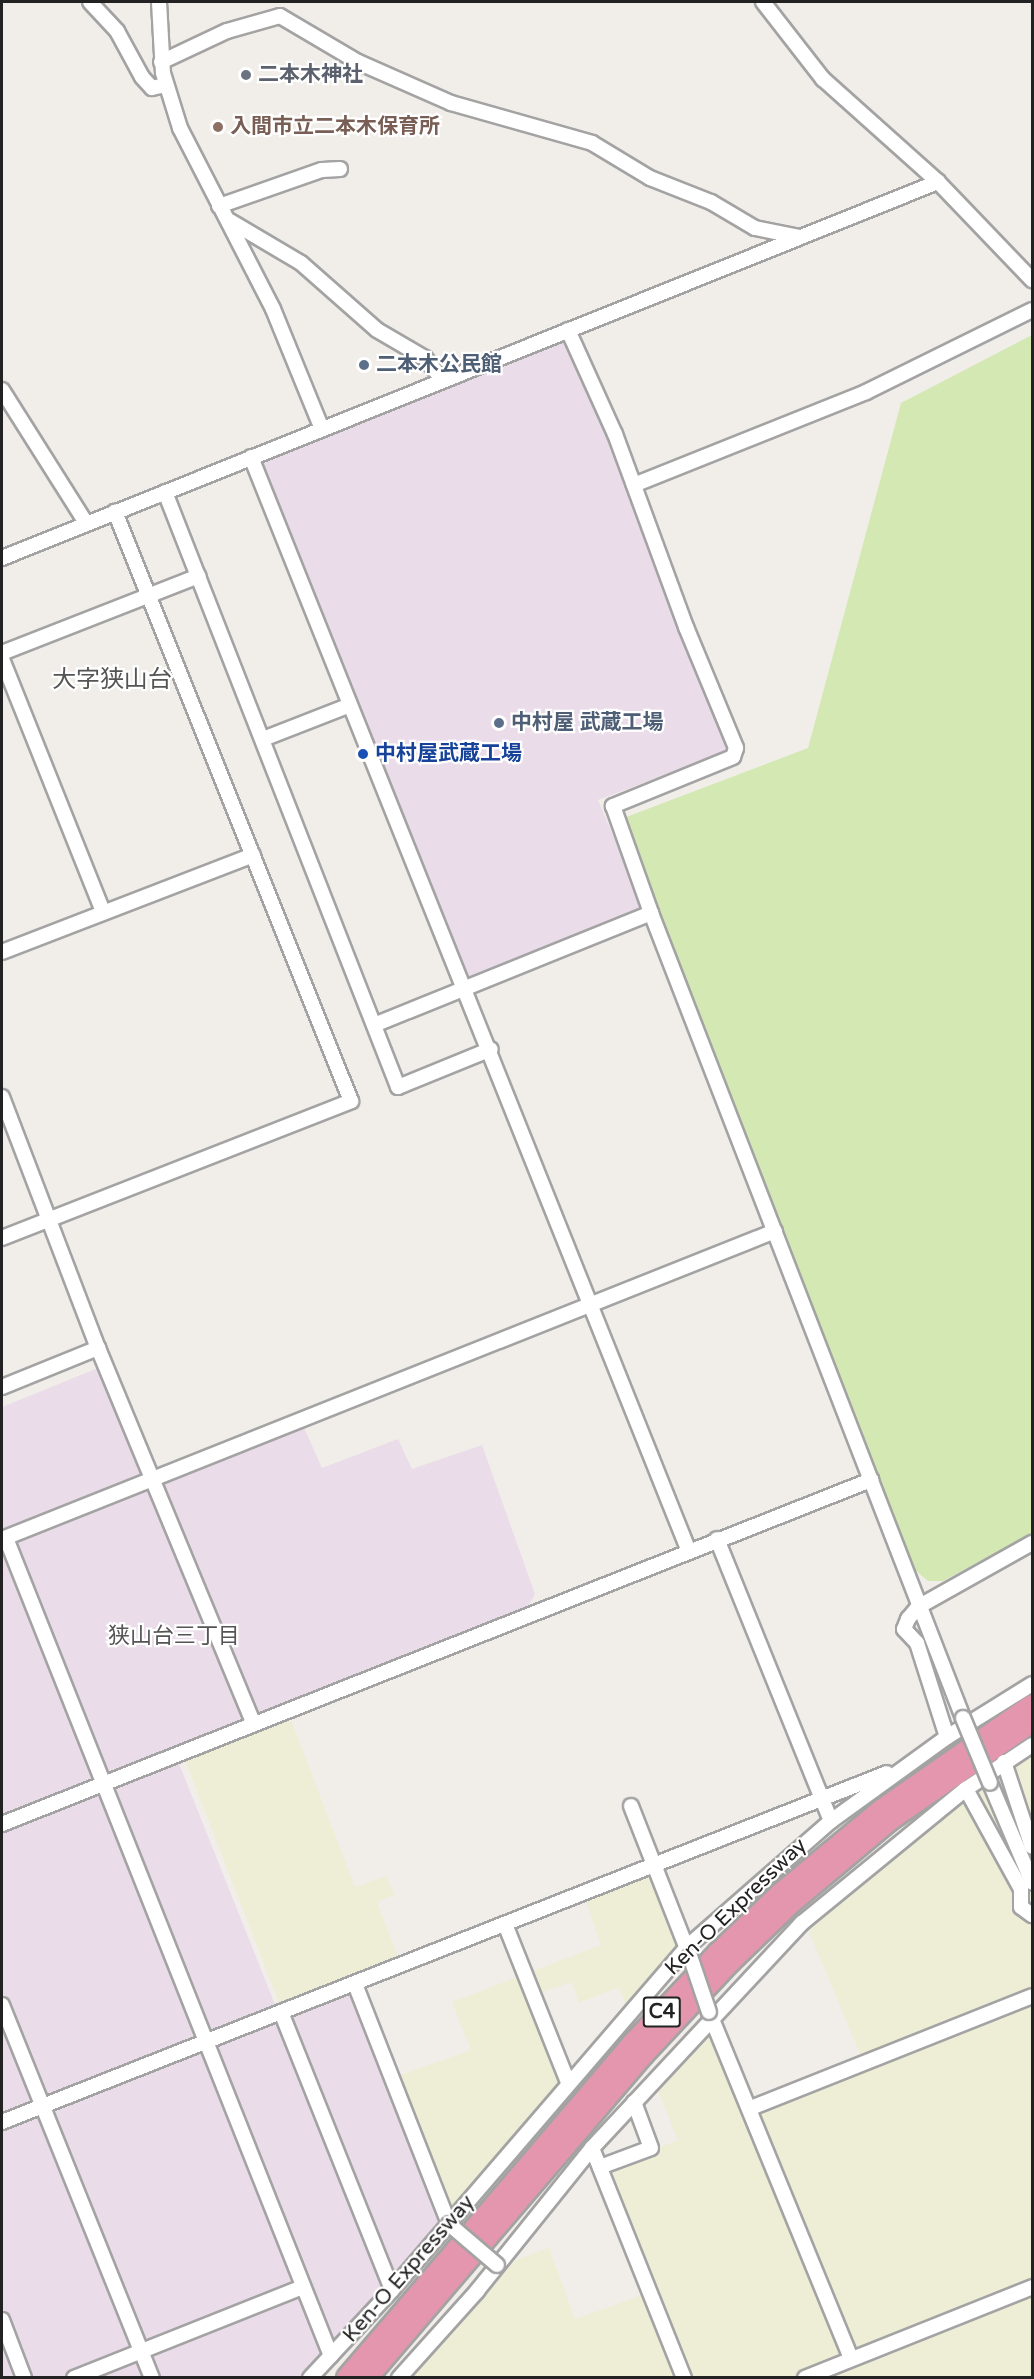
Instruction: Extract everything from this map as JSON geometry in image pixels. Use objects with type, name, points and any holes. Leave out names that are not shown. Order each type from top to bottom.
[{"type":"highway","name":"Ken-O Expressway","points":[[347,2378],[631,2045],[719,1952],[790,1886],[881,1810],[1032,1705]]},
{"type":"highway","name":"Ken-O Expressway","points":[[367,2378],[643,2055],[730,1962],[790,1904],[890,1820],[1032,1722]]},
{"type":"street","points":[[90,2],[117,31],[142,77],[152,88],[165,84]]},
{"type":"street","points":[[159,2],[161,62],[165,84],[180,128],[273,309],[322,429]]},
{"type":"street","points":[[763,2],[823,79],[938,182],[1032,280]]},
{"type":"street","points":[[161,62],[227,31],[280,16],[358,62],[451,103],[592,143],[650,178],[711,202],[756,228],[801,237]]},
{"type":"street","points":[[222,212],[322,170],[340,169]]},
{"type":"street","points":[[2,558],[938,182]]},
{"type":"street","points":[[222,212],[301,262],[377,330],[425,358],[443,380]]},
{"type":"street","points":[[634,485],[858,396],[1032,310]]},
{"type":"street","points":[[568,330],[634,485],[736,753],[613,806],[651,913],[918,1607],[1032,1882]]},
{"type":"street","points":[[2,390],[86,523]]},
{"type":"street","points":[[251,457],[491,1049],[688,1549]]},
{"type":"street","points":[[165,492],[398,1087],[491,1049]]},
{"type":"street","points":[[2,1238],[351,1101],[115,512]]},
{"type":"street","points":[[2,653],[198,576]]},
{"type":"street","points":[[2,659],[103,912]]},
{"type":"street","points":[[263,739],[350,705]]},
{"type":"street","points":[[2,952],[253,855]]},
{"type":"street","points":[[374,1025],[651,913]]},
{"type":"street","points":[[2,1097],[98,1348],[253,1722]]},
{"type":"street","points":[[331,2356],[4,1538],[152,1476],[775,1231]]},
{"type":"street","points":[[2,1387],[98,1348]]},
{"type":"street","points":[[2,1824],[103,1781],[688,1549],[871,1480]]},
{"type":"street","points":[[717,1539],[831,1821]]},
{"type":"street","points":[[947,1737],[917,1643],[904,1629],[918,1607],[1032,1543]]},
{"type":"street","points":[[310,2378],[392,2290],[568,2082],[688,1952],[831,1821],[947,1737],[1032,1684]]},
{"type":"street","points":[[399,2378],[477,2291],[592,2148],[711,2013],[802,1923],[966,1788],[1032,1745]]},
{"type":"street","points":[[1004,1762],[1032,1847]]},
{"type":"street","points":[[2,2122],[906,1765]]},
{"type":"street","points":[[966,1788],[1021,1889],[1021,1907],[1032,1915]]},
{"type":"street","points":[[631,1806],[711,2013],[851,2358]]},
{"type":"street","points":[[505,1924],[568,2082]]},
{"type":"street","points":[[355,1984],[449,2224],[497,2265]]},
{"type":"street","points":[[751,2108],[1032,1996]]},
{"type":"street","points":[[2,2005],[152,2378]]},
{"type":"street","points":[[281,2012],[392,2290]]},
{"type":"street","points":[[600,2167],[651,2148],[634,2102]]},
{"type":"street","points":[[592,2148],[684,2378]]},
{"type":"street","points":[[74,2378],[303,2287]]},
{"type":"street","points":[[805,2378],[1032,2287]]},
{"type":"street","points":[[2,2320],[24,2378]]},
{"type":"shaded area","name":"中村屋 武蔵工場","points":[[567,335],[728,746],[725,752],[598,800],[645,911],[478,978],[466,975],[262,467],[265,457]]},
{"type":"shaded area","points":[[103,1366],[149,1481],[301,1421],[322,1468],[398,1439],[412,1469],[482,1445],[535,1594],[527,1608],[174,1751],[280,2017],[353,1991],[445,2221],[387,2291],[304,2377],[2,2378],[2,1407]]},
{"type":"green space","points":[[1032,335],[1032,1533],[943,1581],[928,1581],[915,1570],[621,819],[808,748],[901,403]]},
{"type":"green space","points":[[291,1720],[355,1887],[386,1876],[394,1895],[377,1902],[399,1959],[280,2005],[185,1760]]},
{"type":"green space","points":[[1032,1750],[1032,2377],[406,2378],[516,2260],[549,2248],[575,2319],[654,2291],[605,2169],[678,2140],[655,2084],[710,2024],[747,2108],[863,2061],[807,1927],[864,1875]]},
{"type":"green space","points":[[651,1868],[668,1912],[676,1949],[627,2008],[619,1987],[579,2003],[572,1982],[536,1994],[561,2079],[449,2216],[395,2077],[471,2050],[452,2002],[601,1945],[584,1895]]},
{"type":"place","name":"二本木神社","points":[[246,75]]},
{"type":"place","name":"入間市立二本木保育所","points":[[218,127]]},
{"type":"place","name":"二本木公民館","points":[[364,365]]},
{"type":"place","name":"中村屋 武蔵工場","points":[[499,723]]},
{"type":"place","name":"中村屋武蔵工場","points":[[363,754]]},
{"type":"district","name":"大字狭山台","points":[[112,680]]},
{"type":"district","name":"狭山台三丁目","points":[[174,1637]]}]
